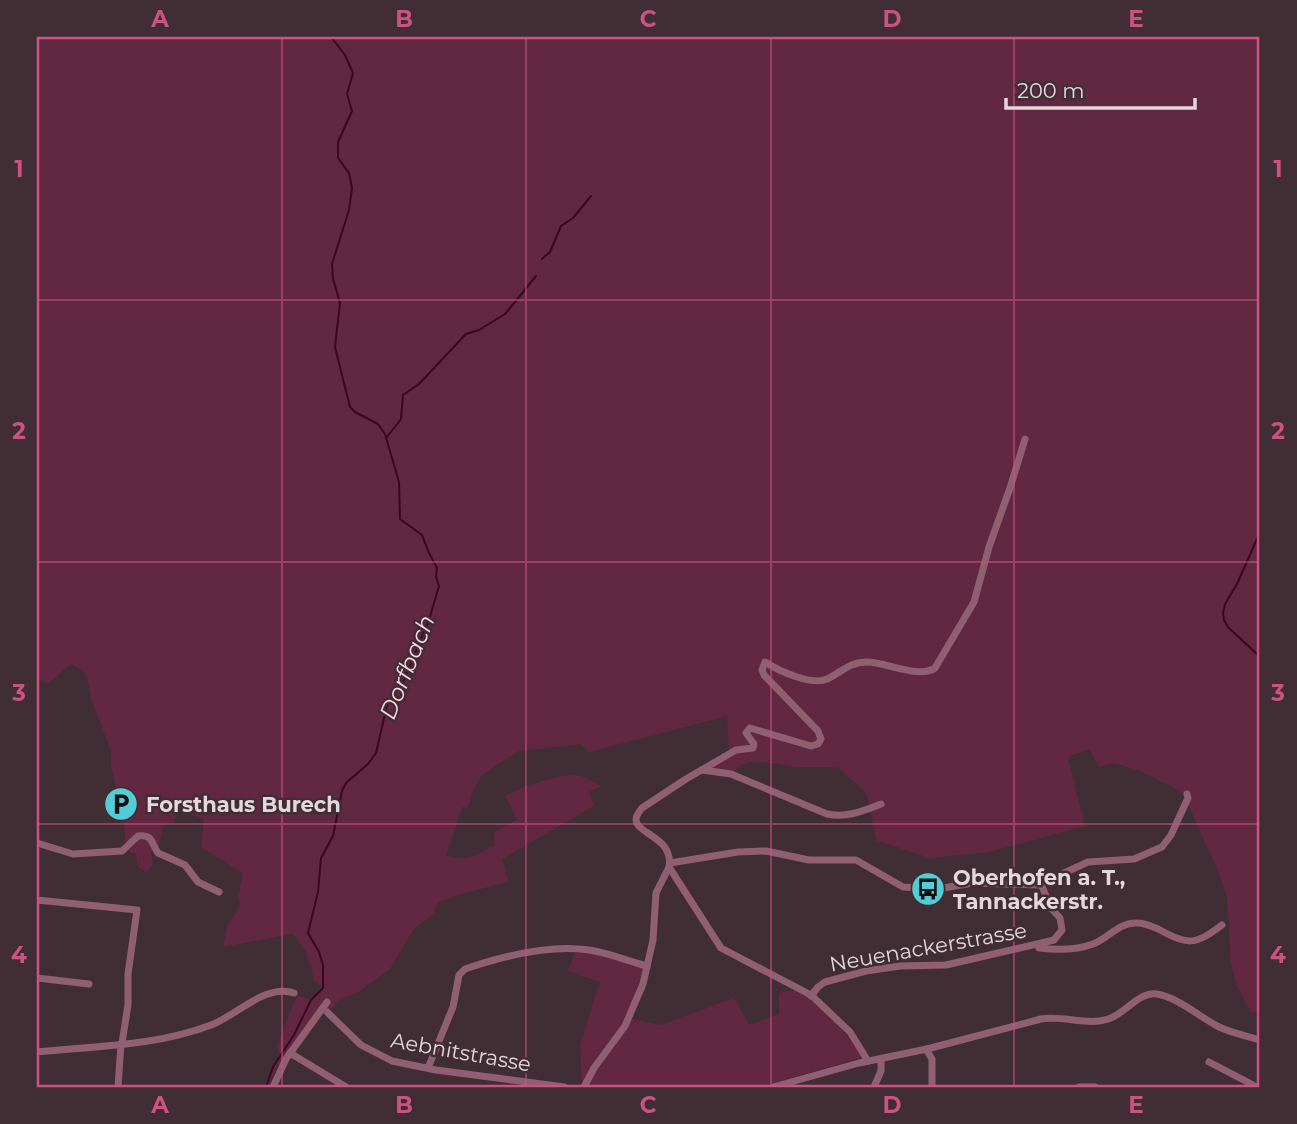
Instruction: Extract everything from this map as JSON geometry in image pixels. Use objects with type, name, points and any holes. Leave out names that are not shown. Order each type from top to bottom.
[{"type":"street","points":[[868,1061],[850,1032],[811,996],[721,947],[670,865],[667,849],[662,842],[639,828],[637,814],[642,808],[702,770],[739,749],[753,748],[754,744],[746,733],[750,728],[816,746],[820,741],[820,733],[764,675],[762,670],[765,662],[781,671],[818,681],[856,663],[883,664],[922,673],[935,668],[974,602],[989,547],[1025,439]]},
{"type":"street","points":[[702,770],[731,774],[827,814],[855,814],[881,804]]},
{"type":"street","points":[[670,865],[738,852],[766,851],[808,860],[856,860],[903,887],[937,889],[973,883],[1041,884],[1088,862],[1117,861],[1142,856],[1164,845],[1188,798],[1187,794]]},
{"type":"street","points":[[37,843],[73,854],[122,851],[138,836],[146,836],[152,840],[158,853],[185,865],[198,882],[219,892]]},
{"type":"street","points":[[584,1087],[594,1068],[625,1026],[643,984],[653,940],[656,893],[670,865]]},
{"type":"street","name":"Neuenackerstrasse","points":[[811,996],[819,985],[825,982],[866,971],[900,966],[946,965],[1054,940],[1062,930],[1060,918],[1051,908],[1041,884]]},
{"type":"street","points":[[37,900],[137,910],[118,1087]]},
{"type":"street","points":[[1035,946],[1042,949],[1082,947],[1098,942],[1120,927],[1136,922],[1147,924],[1177,940],[1190,942],[1205,938],[1222,925]]},
{"type":"street","points":[[428,1068],[453,1007],[459,975],[465,969],[538,951],[564,949],[604,953],[647,967]]},
{"type":"street","points":[[37,978],[89,984]]},
{"type":"street","points":[[37,1052],[184,1034],[220,1021],[269,994],[286,991],[294,993]]},
{"type":"street","points":[[773,1087],[1046,1018],[1107,1020],[1152,993],[1162,995],[1219,1027],[1260,1040]]},
{"type":"street","points":[[273,1087],[290,1053],[327,1002]]},
{"type":"street","name":"Aebnitstrasse","points":[[327,1012],[360,1045],[392,1061],[564,1087]]},
{"type":"street","points":[[926,1049],[932,1059],[932,1087]]},
{"type":"street","points":[[290,1053],[346,1087]]},
{"type":"street","points":[[874,1087],[881,1071],[881,1059]]},
{"type":"street","points":[[1209,1062],[1257,1087]]},
{"type":"street","points":[[1079,1087],[1095,1087]]},
{"type":"shaded area","points":[[37,37],[1260,37],[1260,1011],[1251,1012],[1237,986],[1231,964],[1227,897],[1184,795],[1179,790],[1141,771],[1114,763],[1099,767],[1089,749],[1068,757],[1085,826],[989,852],[929,858],[876,840],[867,794],[838,767],[797,767],[748,762],[731,774],[702,770],[729,754],[727,716],[589,752],[581,744],[519,751],[482,775],[473,790],[468,808],[462,807],[446,855],[471,857],[494,845],[494,833],[517,819],[505,796],[512,792],[542,781],[573,775],[584,777],[601,786],[589,792],[594,806],[502,859],[508,882],[453,896],[438,903],[433,914],[413,930],[390,969],[358,992],[337,1001],[333,1008],[315,1018],[282,1065],[278,1065],[266,1087],[273,1067],[281,1055],[277,1048],[298,995],[311,1000],[323,988],[313,979],[310,961],[304,949],[292,934],[223,947],[227,926],[240,906],[238,896],[243,873],[201,847],[204,819],[178,810],[174,822],[163,825],[158,848],[151,852],[151,868],[146,872],[138,867],[136,854],[126,847],[124,824],[111,765],[111,750],[92,702],[86,673],[71,664],[48,684],[37,678]]},
{"type":"shaded area","points":[[576,949],[647,966],[628,1018],[661,1025],[734,998],[749,1025],[779,1014],[779,993],[796,991],[814,1001],[863,1057],[759,1087],[596,1087],[582,1084],[580,1045],[600,982],[568,971]]},
{"type":"waterway","name":"Dorfbach","points":[[266,1087],[273,1067],[294,1035],[311,1000],[323,988],[323,965],[308,933],[318,892],[321,858],[333,836],[342,791],[346,783],[368,764],[376,753],[387,705],[404,680],[429,620],[439,586],[437,568],[422,535],[400,519],[399,482],[385,434],[378,424],[350,407],[335,347],[340,303],[332,264],[349,210],[352,188],[349,173],[338,158],[338,142],[352,111],[347,94],[353,73],[345,55],[331,37]]},
{"type":"waterway","points":[[542,259],[550,252],[561,226],[573,218],[591,196]]},
{"type":"waterway","points":[[387,437],[401,419],[403,395],[419,384],[466,334],[479,330],[505,314],[536,276]]},
{"type":"waterway","points":[[1260,532],[1223,613],[1228,627],[1260,657]]},
{"type":"place","name":"Forsthaus Burech","points":[[121,804]]},
{"type":"place","name":"Oberhofen a. T., Tannackerstr.","points":[[928,889]]}]
